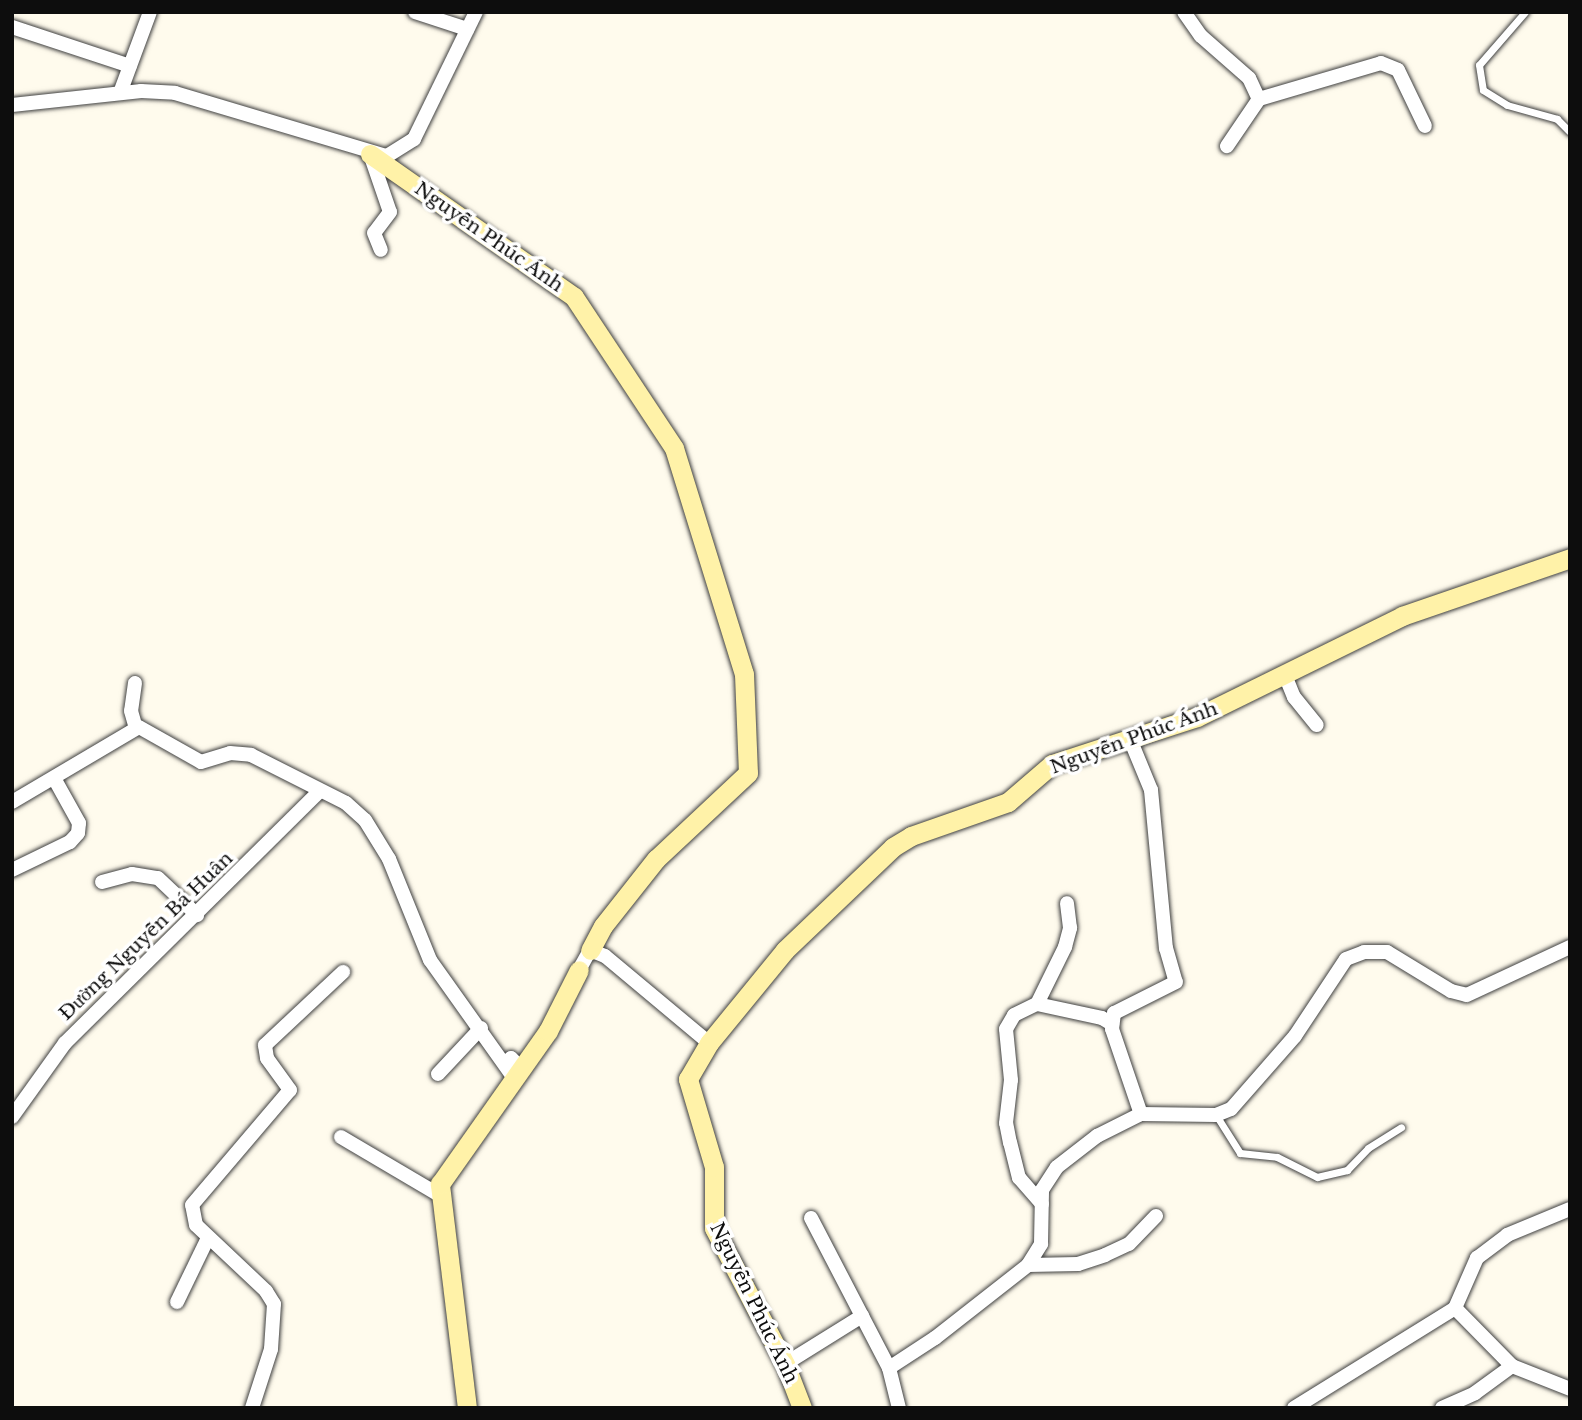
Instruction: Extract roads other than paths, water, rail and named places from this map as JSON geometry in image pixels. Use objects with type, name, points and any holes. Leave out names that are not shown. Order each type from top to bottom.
[{"type":"street","points":[[120,93],[150,12]]},
{"type":"street","points":[[415,12],[467,30]]},
{"type":"street","points":[[12,105],[158,91],[194,98],[370,154],[387,156],[414,139],[476,12]]},
{"type":"street","points":[[1184,12],[1201,36],[1249,78],[1259,99]]},
{"type":"street","points":[[12,27],[130,66]]},
{"type":"street","points":[[1227,146],[1259,99],[1381,63],[1398,70],[1425,126]]},
{"type":"street","points":[[370,154],[390,212],[373,233],[381,250]]},
{"type":"street","name":"Nguyễn Phúc Ánh","points":[[370,154],[574,297],[674,448],[744,674],[748,773],[656,859],[603,926],[590,950]]},
{"type":"street","name":"Nguyễn Phúc Ánh","points":[[802,1408],[785,1364],[712,1219],[714,1167],[688,1079],[709,1043],[785,950],[893,847],[911,836],[1008,802],[1029,789],[1052,764],[1197,717],[1402,616],[1570,558]]},
{"type":"street","points":[[1285,675],[1294,697],[1317,725]]},
{"type":"street","points":[[135,683],[131,711],[135,728],[201,762],[230,753],[251,755],[318,793],[346,803],[374,832],[430,960],[481,1028],[513,1077]]},
{"type":"street","points":[[12,802],[135,728]]},
{"type":"street","points":[[1130,739],[1151,790],[1166,948],[1176,982],[1114,1013],[1112,1024],[1141,1114]]},
{"type":"street","points":[[12,870],[70,842],[78,833],[79,823],[54,778]]},
{"type":"street","name":"Đường Nguyễn Bá Huân","points":[[12,1117],[65,1043],[318,793]]},
{"type":"street","points":[[102,882],[132,874],[158,878],[197,915]]},
{"type":"street","points":[[1037,1004],[1065,947],[1069,928],[1067,903]]},
{"type":"street","points":[[889,1368],[935,1338],[1028,1265],[1041,1244],[1042,1190],[1056,1167],[1097,1136],[1141,1114],[1216,1115],[1231,1109],[1269,1070],[1346,958],[1364,952],[1387,952],[1451,990],[1467,995],[1570,947]]},
{"type":"street","points":[[467,1408],[439,1195],[445,1173],[548,1031],[590,950],[605,956],[709,1043]]},
{"type":"street","points":[[252,1408],[271,1349],[274,1304],[266,1291],[208,1238],[192,1218],[194,1201],[290,1090],[267,1058],[265,1045],[342,972]]},
{"type":"street","points":[[1042,1204],[1019,1178],[1006,1124],[1011,1080],[1006,1029],[1014,1015],[1037,1004],[1102,1017],[1112,1024]]},
{"type":"street","points":[[438,1074],[481,1028]]},
{"type":"street","points":[[341,1137],[439,1195]]},
{"type":"street","points":[[1294,1408],[1455,1308],[1477,1258],[1507,1235],[1570,1209]]},
{"type":"street","points":[[1028,1265],[1078,1264],[1105,1255],[1129,1244],[1156,1216]]},
{"type":"street","points":[[811,1218],[889,1368],[899,1408]]},
{"type":"street","points":[[177,1303],[208,1238]]},
{"type":"street","points":[[1455,1308],[1512,1366],[1570,1389]]},
{"type":"street","points":[[785,1364],[862,1316]]},
{"type":"street","points":[[1442,1408],[1475,1393],[1512,1366]]},
{"type":"lane","points":[[1525,12],[1479,65],[1483,90],[1507,104],[1558,119],[1570,132]]},
{"type":"lane","points":[[1216,1115],[1240,1153],[1277,1157],[1317,1177],[1347,1170],[1368,1148],[1401,1127]]}]
